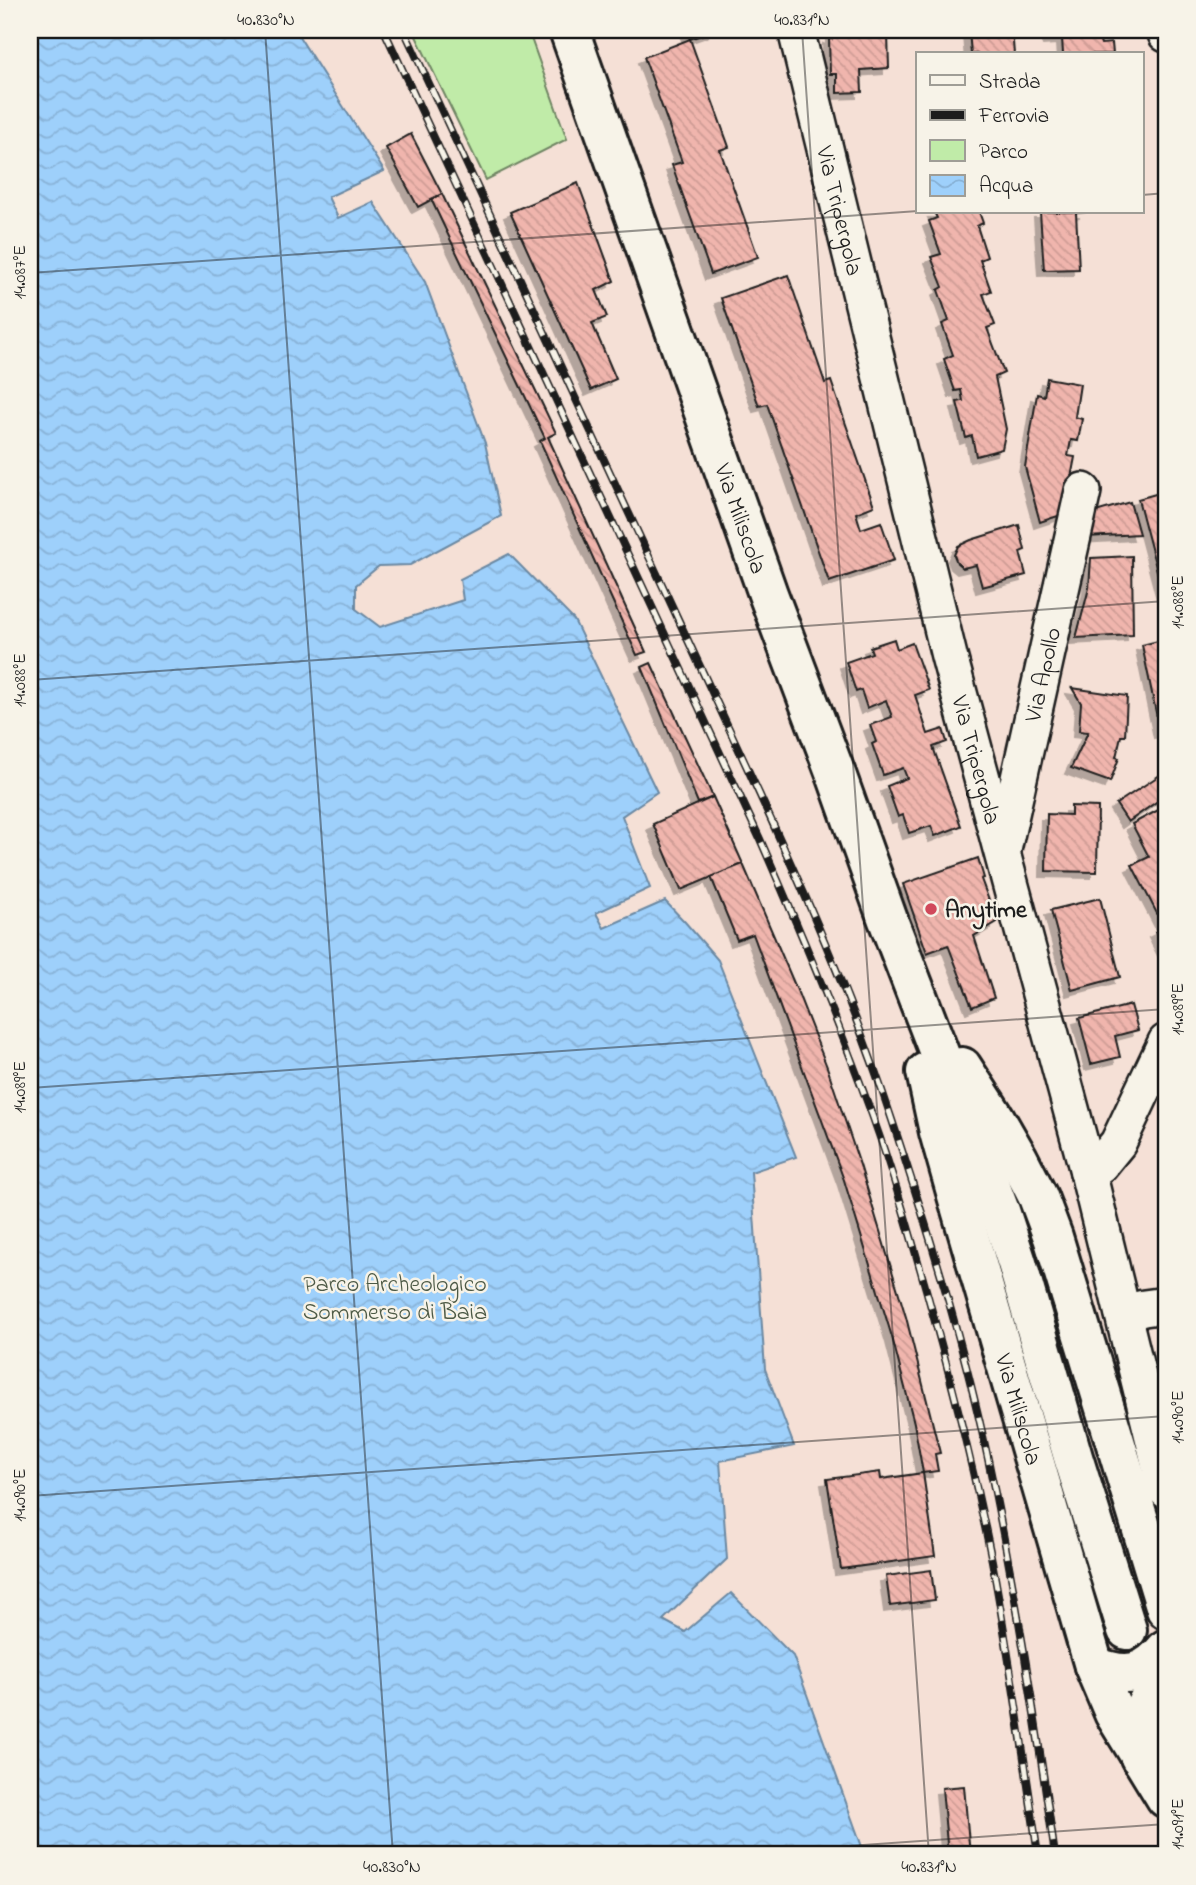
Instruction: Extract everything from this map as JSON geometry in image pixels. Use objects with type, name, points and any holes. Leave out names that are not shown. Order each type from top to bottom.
[{"type":"main road","name":"Via Miliscola","points":[[569,30],[768,594],[920,1004],[979,1154],[1017,1263],[1127,1630]]},
{"type":"main road","name":"Via Miliscola","points":[[920,1004],[995,1118],[1038,1196],[1057,1250],[1166,1609]]},
{"type":"main road","name":"Via Miliscola","points":[[920,1004],[926,1072],[939,1132],[1094,1666],[1114,1713],[1166,1798]]},
{"type":"main road","points":[[1094,1666],[1119,1674],[1142,1671],[1166,1649]]},
{"type":"main road","points":[[1140,1757],[1143,1712],[1152,1696],[1166,1690]]},
{"type":"street","name":"Via Tripergola","points":[[796,30],[911,507],[1088,1172],[1166,1490]]},
{"type":"street","name":"Via Apollo","points":[[1002,857],[1083,491]]},
{"type":"street","points":[[1088,1172],[1100,1165],[1118,1143],[1166,1042]]},
{"type":"street","points":[[1123,1313],[1166,1305]]},
{"type":"green space","points":[[413,30],[528,30],[567,139],[486,180]]},
{"type":"water","name":"Parco Archeologico Sommerso di Baia","points":[[30,30],[295,30],[384,171],[328,197],[338,218],[373,202],[425,282],[485,443],[501,516],[410,565],[379,566],[356,585],[356,609],[380,627],[463,600],[460,579],[509,554],[574,620],[657,792],[622,816],[650,888],[596,913],[604,928],[665,901],[718,960],[796,1157],[751,1172],[765,1369],[794,1446],[720,1461],[727,1559],[663,1620],[685,1632],[731,1593],[793,1656],[865,1855],[30,1855]]},
{"type":"building","points":[[686,30],[715,30],[690,39]]},
{"type":"building","points":[[832,30],[893,30],[893,34],[888,34],[889,68],[861,70],[862,92],[837,93],[837,74],[830,74],[829,38],[832,39]]},
{"type":"building","points":[[969,30],[1012,30],[1014,52],[971,52]]},
{"type":"building","points":[[1045,30],[1096,30],[1101,44],[1112,43],[1113,52],[1063,52],[1062,38],[1049,39]]},
{"type":"building","points":[[690,39],[729,147],[720,150],[758,257],[711,274],[672,165],[682,162],[644,57]]},
{"type":"building","points":[[411,134],[442,194],[418,207],[386,148]]},
{"type":"building","points":[[578,183],[614,281],[596,290],[607,317],[592,323],[616,379],[591,390],[510,212]]},
{"type":"building","points":[[442,194],[556,433],[548,437],[646,652],[637,655],[540,441],[545,438],[431,199]]},
{"type":"building","points":[[935,214],[980,214],[983,223],[977,226],[987,257],[980,260],[991,291],[983,294],[995,325],[987,328],[1004,373],[995,377],[1006,429],[1002,449],[976,456],[972,436],[966,438],[957,402],[963,401],[961,390],[955,391],[944,359],[953,355],[942,324],[949,321],[938,290],[943,287],[931,257],[941,254],[929,221],[937,218]]},
{"type":"building","points":[[1040,214],[1076,214],[1079,269],[1044,270]]},
{"type":"building","points":[[788,275],[825,383],[831,381],[874,506],[856,513],[861,529],[881,522],[894,560],[829,582],[767,404],[759,406],[721,298]]},
{"type":"building","points":[[1047,378],[1080,384],[1075,417],[1082,419],[1078,441],[1071,440],[1068,456],[1075,457],[1064,514],[1040,522],[1025,467],[1037,394],[1044,396]]},
{"type":"building","points":[[1166,491],[1166,605],[1138,499]]},
{"type":"building","points":[[1130,502],[1139,534],[1087,537],[1092,513]]},
{"type":"building","points":[[1019,525],[1025,550],[1020,552],[1026,575],[982,587],[976,565],[963,568],[957,563],[954,555],[958,546]]},
{"type":"building","points":[[1132,556],[1133,635],[1076,638],[1089,588],[1091,558]]},
{"type":"building","points":[[894,639],[897,649],[912,643],[929,690],[915,695],[928,734],[943,729],[947,742],[933,747],[961,826],[935,836],[931,826],[909,833],[903,815],[898,817],[887,786],[907,778],[903,768],[883,775],[872,744],[876,742],[870,725],[892,717],[886,700],[867,708],[861,690],[856,692],[846,662],[872,653],[870,647]]},
{"type":"building","points":[[1166,639],[1166,731],[1160,732],[1142,645]]},
{"type":"building","points":[[651,663],[713,797],[698,803],[642,667]]},
{"type":"building","points":[[1072,688],[1127,696],[1125,736],[1121,736],[1116,757],[1119,758],[1110,782],[1071,768],[1088,732],[1079,731],[1081,703]]},
{"type":"building","points":[[1166,771],[1166,795],[1128,822],[1116,804]]},
{"type":"building","points":[[713,797],[743,864],[681,890],[653,824]]},
{"type":"building","points":[[1071,806],[1098,807],[1097,872],[1046,871],[1047,814],[1071,815]]},
{"type":"building","points":[[1166,806],[1165,952],[1155,932],[1164,927],[1132,865],[1149,857],[1132,824]]},
{"type":"building","points":[[978,858],[984,878],[981,879],[997,922],[974,936],[994,998],[972,1007],[948,945],[927,953],[903,884]]},
{"type":"building","points":[[743,864],[827,1067],[860,1165],[906,1317],[940,1453],[935,1454],[938,1471],[923,1473],[914,1423],[892,1337],[844,1180],[753,934],[737,940],[711,877]]},
{"type":"building","points":[[1100,898],[1120,977],[1072,990],[1051,910]]},
{"type":"building","points":[[1131,1005],[1138,1030],[1115,1036],[1120,1057],[1091,1064],[1079,1018]]},
{"type":"building","points":[[880,1472],[881,1479],[923,1473],[935,1556],[841,1569],[827,1479]]},
{"type":"building","points":[[931,1570],[935,1600],[890,1606],[886,1576]]},
{"type":"building","points":[[964,1786],[970,1855],[948,1855],[942,1788]]},
{"type":"tunnel","points":[[1127,1630],[1166,1744]]},
{"type":"railway","points":[[384,30],[760,839],[818,976],[872,1115],[927,1293],[978,1494],[1005,1634],[1038,1855]]},
{"type":"railway","points":[[404,30],[769,814],[822,935],[870,1058],[932,1246],[979,1416],[1016,1607],[1055,1855]]},
{"type":"place","name":"Anytime","points":[[931,909]]}]
